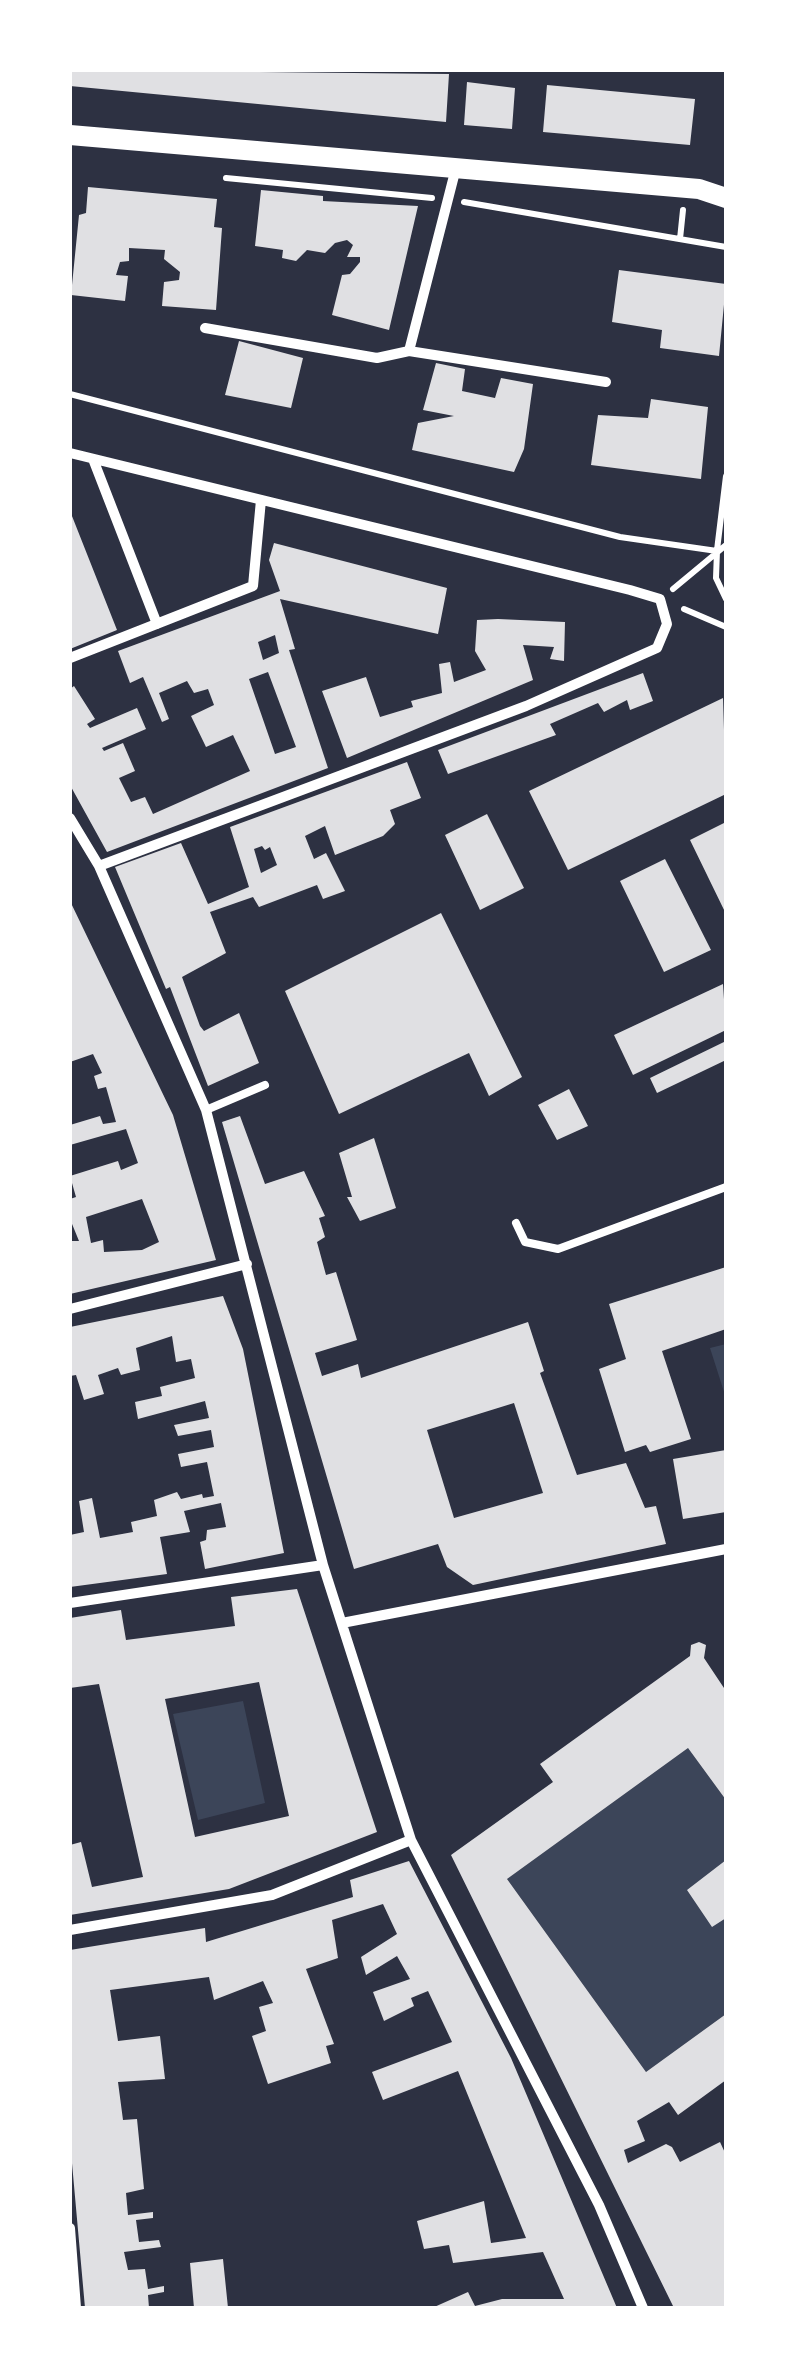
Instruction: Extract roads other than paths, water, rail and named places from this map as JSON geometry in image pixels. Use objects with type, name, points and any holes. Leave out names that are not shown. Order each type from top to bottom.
[{"type":"main road","points":[[70,134],[699,189],[726,198]]},
{"type":"main road","points":[[699,189],[726,182]]},
{"type":"street","points":[[410,351],[456,167]]},
{"type":"street","points":[[205,328],[377,358],[410,351],[606,382]]},
{"type":"street","points":[[70,452],[660,599],[667,624],[657,648],[526,706],[99,866]]},
{"type":"street","points":[[93,460],[158,624]]},
{"type":"street","points":[[70,658],[253,586],[261,500]]},
{"type":"street","points":[[70,818],[99,866],[206,1110],[323,1565],[411,1840],[599,2205],[643,2308]]},
{"type":"street","points":[[70,1309],[247,1264]]},
{"type":"street","points":[[342,1623],[726,1548]]},
{"type":"street","points":[[70,1603],[323,1565]]},
{"type":"street","points":[[70,1930],[272,1894],[411,1840]]},
{"type":"street","points":[[70,2228],[76,2308]]},
{"type":"lane","points":[[206,1110],[265,1085]]},
{"type":"lane","points":[[516,1223],[525,1242],[558,1250],[726,1187]]}]
